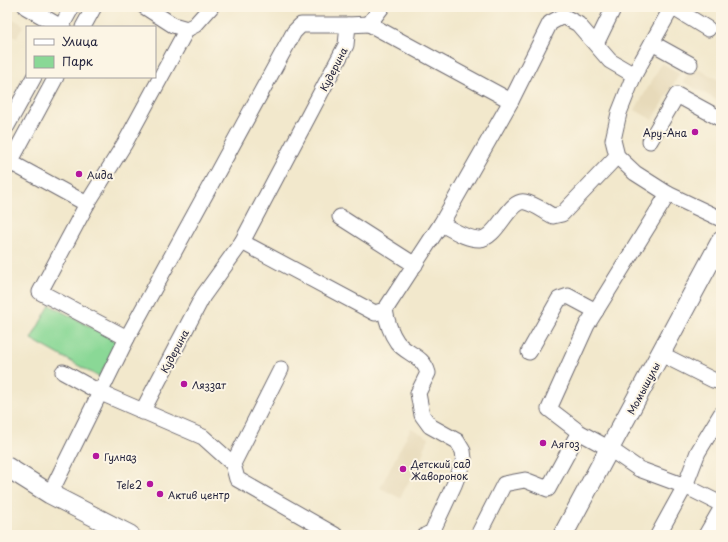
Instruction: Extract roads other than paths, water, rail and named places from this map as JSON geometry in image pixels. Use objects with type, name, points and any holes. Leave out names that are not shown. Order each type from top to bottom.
[{"type":"main road","name":"Момышулы","points":[[563,535],[721,241]]},
{"type":"main road","points":[[7,467],[50,494],[127,534]]},
{"type":"street","points":[[26,7],[59,26]]},
{"type":"street","points":[[62,26],[72,7]]},
{"type":"street","points":[[84,26],[94,7]]},
{"type":"street","points":[[145,7],[173,25],[186,29]]},
{"type":"street","points":[[127,338],[40,292],[87,204],[125,143],[186,29],[195,25],[211,7]]},
{"type":"street","points":[[370,24],[382,7]]},
{"type":"street","points":[[596,44],[614,7]]},
{"type":"street","points":[[708,29],[672,7],[634,75],[619,113],[613,140],[616,156],[635,173],[668,194],[721,219]]},
{"type":"street","points":[[242,242],[375,313],[385,310],[441,224],[511,100],[550,23],[563,16],[578,24],[610,61],[634,75]]},
{"type":"street","points":[[50,494],[127,338],[294,32],[301,25],[370,24],[511,100]]},
{"type":"street","name":"Кудерина","points":[[142,412],[203,296],[242,242],[346,45],[348,25]]},
{"type":"street","points":[[652,43],[690,64]]},
{"type":"street","points":[[7,126],[33,78]]},
{"type":"street","points":[[55,78],[9,165],[87,204]]},
{"type":"street","points":[[650,141],[677,95],[721,119]]},
{"type":"street","points":[[441,224],[470,238],[481,240],[490,235],[517,203],[525,202],[553,216],[562,214],[616,156]]},
{"type":"street","points":[[668,194],[587,325],[549,409],[579,432],[610,449],[639,469],[685,486],[721,504]]},
{"type":"street","points":[[340,216],[415,265]]},
{"type":"street","points":[[529,352],[559,299],[568,296],[596,311]]},
{"type":"street","points":[[385,310],[387,324],[398,343],[425,364],[428,373],[418,393],[422,415],[430,426],[457,441],[463,451],[464,459],[454,485],[432,532],[426,535]]},
{"type":"street","points":[[661,354],[713,380],[721,382]]},
{"type":"street","points":[[233,464],[281,369]]},
{"type":"street","points":[[63,372],[101,393],[203,438],[233,464],[237,479],[335,535]]},
{"type":"street","points":[[658,535],[685,486],[698,452],[721,414]]},
{"type":"street","points":[[478,535],[504,484],[525,480],[548,489],[579,432]]},
{"type":"street","points":[[706,535],[721,509]]},
{"type":"place","name":"Ару-Ана","points":[[695,132]]},
{"type":"place","name":"Аида","points":[[79,174]]},
{"type":"place","name":"Ляззат","points":[[184,384]]},
{"type":"place","name":"Аягоз","points":[[543,443]]},
{"type":"place","name":"Гулназ","points":[[96,456]]},
{"type":"place","name":"Детский сад Жаворонок","points":[[403,469]]},
{"type":"place","name":"Tele2","points":[[150,484]]},
{"type":"place","name":"Актив центр","points":[[160,494]]}]
